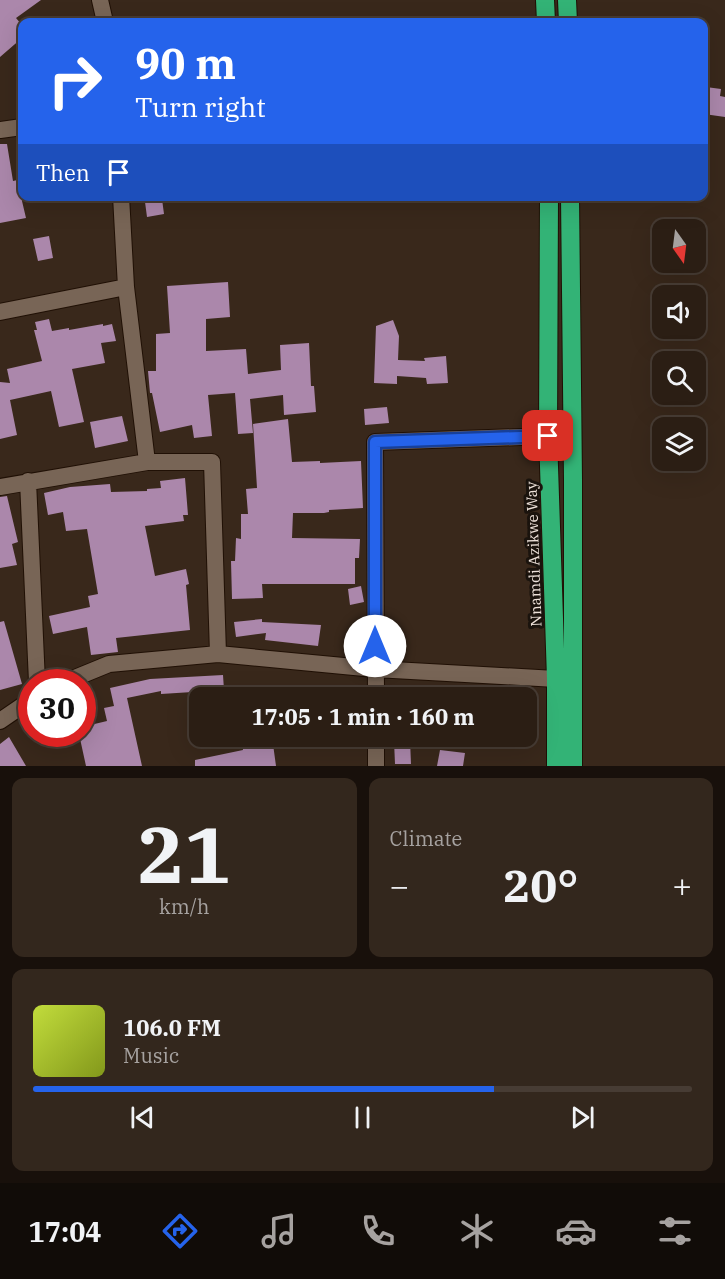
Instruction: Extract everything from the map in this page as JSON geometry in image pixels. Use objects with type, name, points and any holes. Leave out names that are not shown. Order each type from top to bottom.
[{"type":"highway","points":[[545,0],[546,18]]},
{"type":"highway","points":[[567,0],[568,18]]},
{"type":"highway","name":"Nnamdi Azikwe Way","points":[[549,201],[548,436],[556,679],[556,766]]},
{"type":"highway","points":[[570,201],[573,766]]},
{"type":"street","points":[[99,0],[104,18]]},
{"type":"street","points":[[0,130],[18,128]]},
{"type":"street","points":[[121,201],[126,287],[147,462]]},
{"type":"street","points":[[0,312],[126,287]]},
{"type":"street","points":[[376,687],[375,442],[548,436]]},
{"type":"street","points":[[0,487],[147,462],[212,462],[218,654]]},
{"type":"street","points":[[28,481],[36,669]]},
{"type":"street","points":[[96,669],[109,664],[218,654],[375,669],[556,679]]},
{"type":"street","points":[[0,721],[18,709]]},
{"type":"street","points":[[376,747],[376,766]]},
{"type":"building","points":[[0,0],[41,0],[16,18],[18,41],[0,57]]},
{"type":"building","points":[[708,87],[721,89],[720,96],[725,97],[725,117],[708,115]]},
{"type":"building","points":[[0,144],[7,144],[13,181],[18,180],[18,201],[22,201],[26,218],[0,223]]},
{"type":"building","points":[[162,201],[164,214],[147,217],[145,202]]},
{"type":"building","points":[[49,236],[53,258],[38,261],[33,239]]},
{"type":"building","points":[[228,282],[230,317],[206,319],[206,351],[246,349],[248,374],[281,370],[280,345],[309,343],[311,386],[314,386],[316,412],[284,415],[283,395],[250,399],[253,433],[238,434],[235,393],[208,395],[212,436],[194,438],[192,425],[160,432],[152,393],[150,393],[148,371],[156,371],[156,334],[170,333],[167,286]]},
{"type":"building","points":[[49,319],[52,331],[112,324],[116,341],[101,343],[105,363],[72,369],[84,422],[59,427],[51,391],[10,400],[17,435],[0,439],[0,382],[10,383],[7,369],[42,361],[34,330],[37,330],[35,322]]},
{"type":"building","points":[[393,320],[399,336],[398,360],[425,361],[424,358],[446,356],[448,383],[427,384],[426,378],[397,376],[397,384],[374,383],[376,326]]},
{"type":"building","points":[[387,407],[389,423],[365,425],[364,409]]},
{"type":"building","points":[[122,416],[128,441],[95,448],[90,422]]},
{"type":"building","points":[[288,419],[292,462],[361,461],[363,508],[329,510],[324,513],[293,513],[292,538],[360,539],[359,558],[355,558],[355,584],[262,584],[263,598],[232,599],[231,561],[235,561],[236,538],[241,539],[241,514],[248,514],[246,489],[257,488],[253,424]]},
{"type":"building","points":[[185,478],[188,515],[183,515],[184,521],[145,526],[155,576],[186,569],[189,584],[186,585],[190,630],[116,638],[118,652],[91,655],[87,627],[53,634],[49,616],[90,607],[88,596],[98,594],[87,529],[66,531],[63,512],[48,515],[44,493],[70,487],[110,484],[111,492],[147,491],[147,489],[161,488],[160,481]]},
{"type":"building","points":[[7,496],[18,542],[12,544],[17,565],[0,568],[0,497]]},
{"type":"building","points":[[361,586],[364,602],[350,605],[348,589]]},
{"type":"building","points":[[262,619],[262,622],[321,625],[318,646],[265,640],[266,633],[236,637],[234,622]]},
{"type":"building","points":[[4,621],[18,670],[18,685],[0,690],[0,622]]},
{"type":"building","points":[[223,675],[224,687],[189,687],[189,692],[161,694],[161,691],[127,698],[142,766],[86,766],[82,747],[96,747],[96,724],[107,721],[104,708],[114,706],[110,688],[150,679]]},
{"type":"building","points":[[9,737],[26,766],[0,766],[0,744]]},
{"type":"building","points":[[243,747],[273,747],[276,766],[195,766],[195,760],[243,750]]},
{"type":"building","points":[[394,747],[410,747],[411,764],[395,764]]},
{"type":"building","points":[[440,750],[465,753],[463,766],[437,766]]},
{"type":"route","points":[[375,646],[375,442],[548,436]]}]
